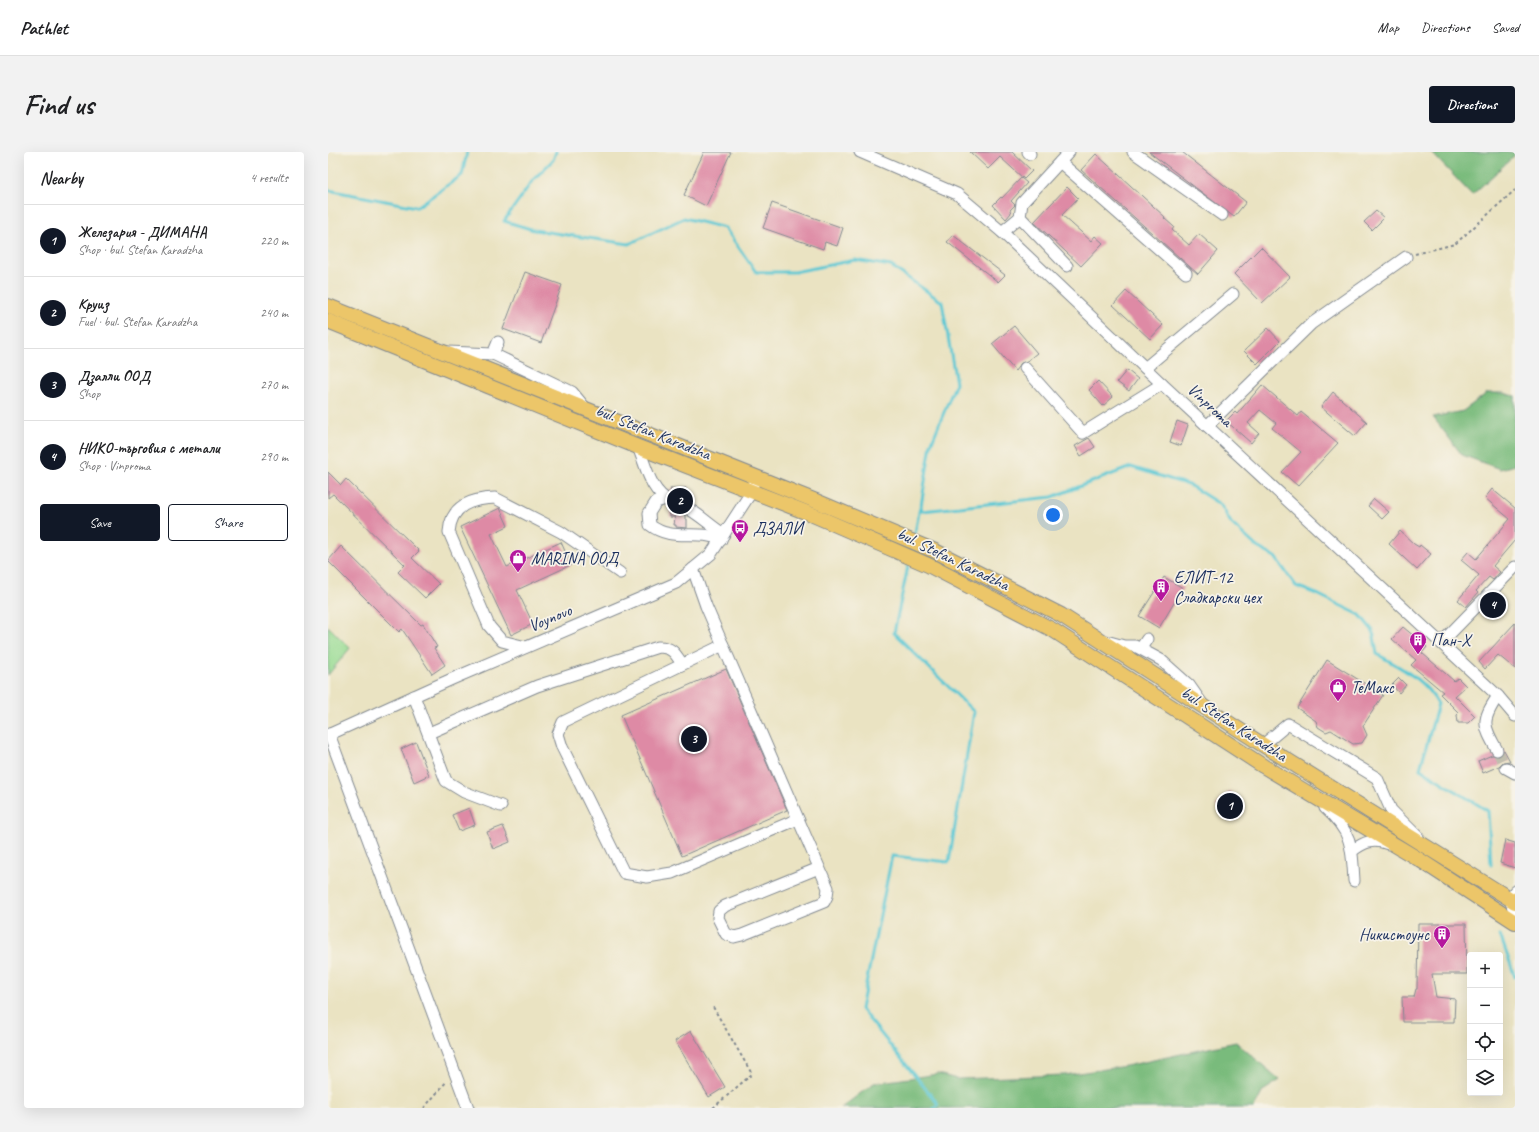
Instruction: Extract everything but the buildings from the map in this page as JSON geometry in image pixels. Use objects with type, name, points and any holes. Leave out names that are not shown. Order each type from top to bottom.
[{"type":"main road","name":"bul. Stefan Karadzha","points":[[328,306],[755,477],[935,551],[1061,615],[1263,745],[1427,846],[1514,907]]},
{"type":"main road","name":"bul. Stefan Karadzha","points":[[328,321],[813,515],[928,565],[1054,630],[1263,766],[1304,789],[1394,846],[1420,860],[1493,907],[1514,907]]},
{"type":"street","name":"Vinproma","points":[[860,152],[957,194],[1002,232],[1162,384],[1498,696],[1515,716]]},
{"type":"street","points":[[1002,232],[1020,217],[1022,203],[1069,152]]},
{"type":"street","points":[[1133,152],[1222,215]]},
{"type":"street","points":[[1060,162],[1186,273]]},
{"type":"street","points":[[1020,217],[1067,266]]},
{"type":"street","points":[[1207,426],[1311,324],[1406,257]]},
{"type":"street","points":[[1146,368],[1233,294]]},
{"type":"street","points":[[493,354],[498,342]]},
{"type":"street","points":[[441,352],[493,354],[572,392],[586,409]]},
{"type":"street","points":[[1025,368],[1083,433],[1162,384]]},
{"type":"street","points":[[638,446],[653,484],[658,493],[668,500],[656,502],[649,513],[650,526],[659,532],[675,536],[722,537]]},
{"type":"street","points":[[752,491],[755,477]]},
{"type":"street","name":"Voynovo","points":[[329,734],[676,583],[711,554],[752,491]]},
{"type":"street","points":[[526,647],[502,640],[489,626],[449,532],[450,520],[466,503],[495,498],[561,532],[620,573]]},
{"type":"street","points":[[685,507],[696,512],[722,537]]},
{"type":"street","points":[[1441,643],[1515,567]]},
{"type":"street","points":[[693,569],[722,644],[828,888],[827,896],[824,902],[742,935],[734,937],[726,934],[718,918],[719,911],[726,906],[819,868]]},
{"type":"street","points":[[1100,640],[1144,644],[1189,685],[1204,707]]},
{"type":"street","points":[[722,644],[563,722],[558,734],[562,747],[624,873],[647,877],[672,873],[798,819]]},
{"type":"street","points":[[429,733],[536,686],[658,647],[666,647],[672,650],[682,664]]},
{"type":"street","points":[[414,696],[446,781],[464,792],[501,806]]},
{"type":"street","points":[[1497,750],[1485,729],[1487,712],[1498,696]]},
{"type":"street","points":[[1263,745],[1288,724],[1377,778],[1391,810],[1427,846]]},
{"type":"street","points":[[329,734],[468,1108]]},
{"type":"street","points":[[1304,789],[1344,827],[1352,851],[1354,880]]},
{"type":"street","points":[[1352,851],[1366,842],[1374,840],[1394,846]]},
{"type":"path","points":[[1406,257],[1455,244],[1515,190]]},
{"type":"path","points":[[713,1007],[752,1074],[713,1108]]},
{"type":"path","points":[[424,1108],[455,1072]]},
{"type":"green space","points":[[1431,152],[1515,152],[1515,155],[1472,195]]},
{"type":"green space","points":[[1487,393],[1503,393],[1515,396],[1515,465],[1500,469],[1462,455],[1433,417],[1463,411]]},
{"type":"green space","points":[[328,626],[350,648],[328,675]]},
{"type":"green space","points":[[1236,1042],[1280,1080],[1263,1091],[1254,1108],[841,1108],[874,1083],[938,1074],[957,1079],[1065,1075],[1126,1066]]},
{"type":"waterway","points":[[328,190],[417,207],[462,175],[467,152]]},
{"type":"waterway","points":[[556,152],[553,160],[533,180],[504,221],[534,230],[629,244],[684,218],[725,228],[756,272],[794,272],[855,260],[891,266],[942,302],[956,383],[931,444],[921,506],[922,511],[1052,497],[1131,467],[1189,485],[1221,505],[1231,523],[1257,547],[1275,557],[1296,586],[1319,595],[1360,615],[1373,631],[1377,654],[1411,675],[1432,695],[1438,704],[1420,769],[1488,811],[1491,865]]},
{"type":"waterway","points":[[915,533],[920,507]]},
{"type":"waterway","points":[[908,566],[894,633],[974,712],[949,862],[892,856],[861,1009],[938,1104],[934,1108]]},
{"type":"waterway","points":[[1500,935],[1515,977]]},
{"type":"tunnel","points":[[670,501],[685,507]]},
{"type":"tunnel","points":[[1497,750],[1506,768]]},
{"type":"place","name":"Круиз","points":[[680,501]]},
{"type":"place","name":"ДЗАЛИ","points":[[740,543]]},
{"type":"place","name":"MARINA ООД","points":[[518,573]]},
{"type":"place","name":"ЕЛИТ-12 Сладкарски цех","points":[[1161,602]]},
{"type":"place","name":"НИКО-търговия с метали","points":[[1493,605]]},
{"type":"place","name":"Пан-Х","points":[[1418,655]]},
{"type":"place","name":"ТеМакс","points":[[1338,702]]},
{"type":"place","name":"Дзалли ООД","points":[[694,739]]},
{"type":"place","name":"Железария - ДИМАНА","points":[[1230,806]]},
{"type":"place","name":"Никистоунс","points":[[1442,949]]}]
